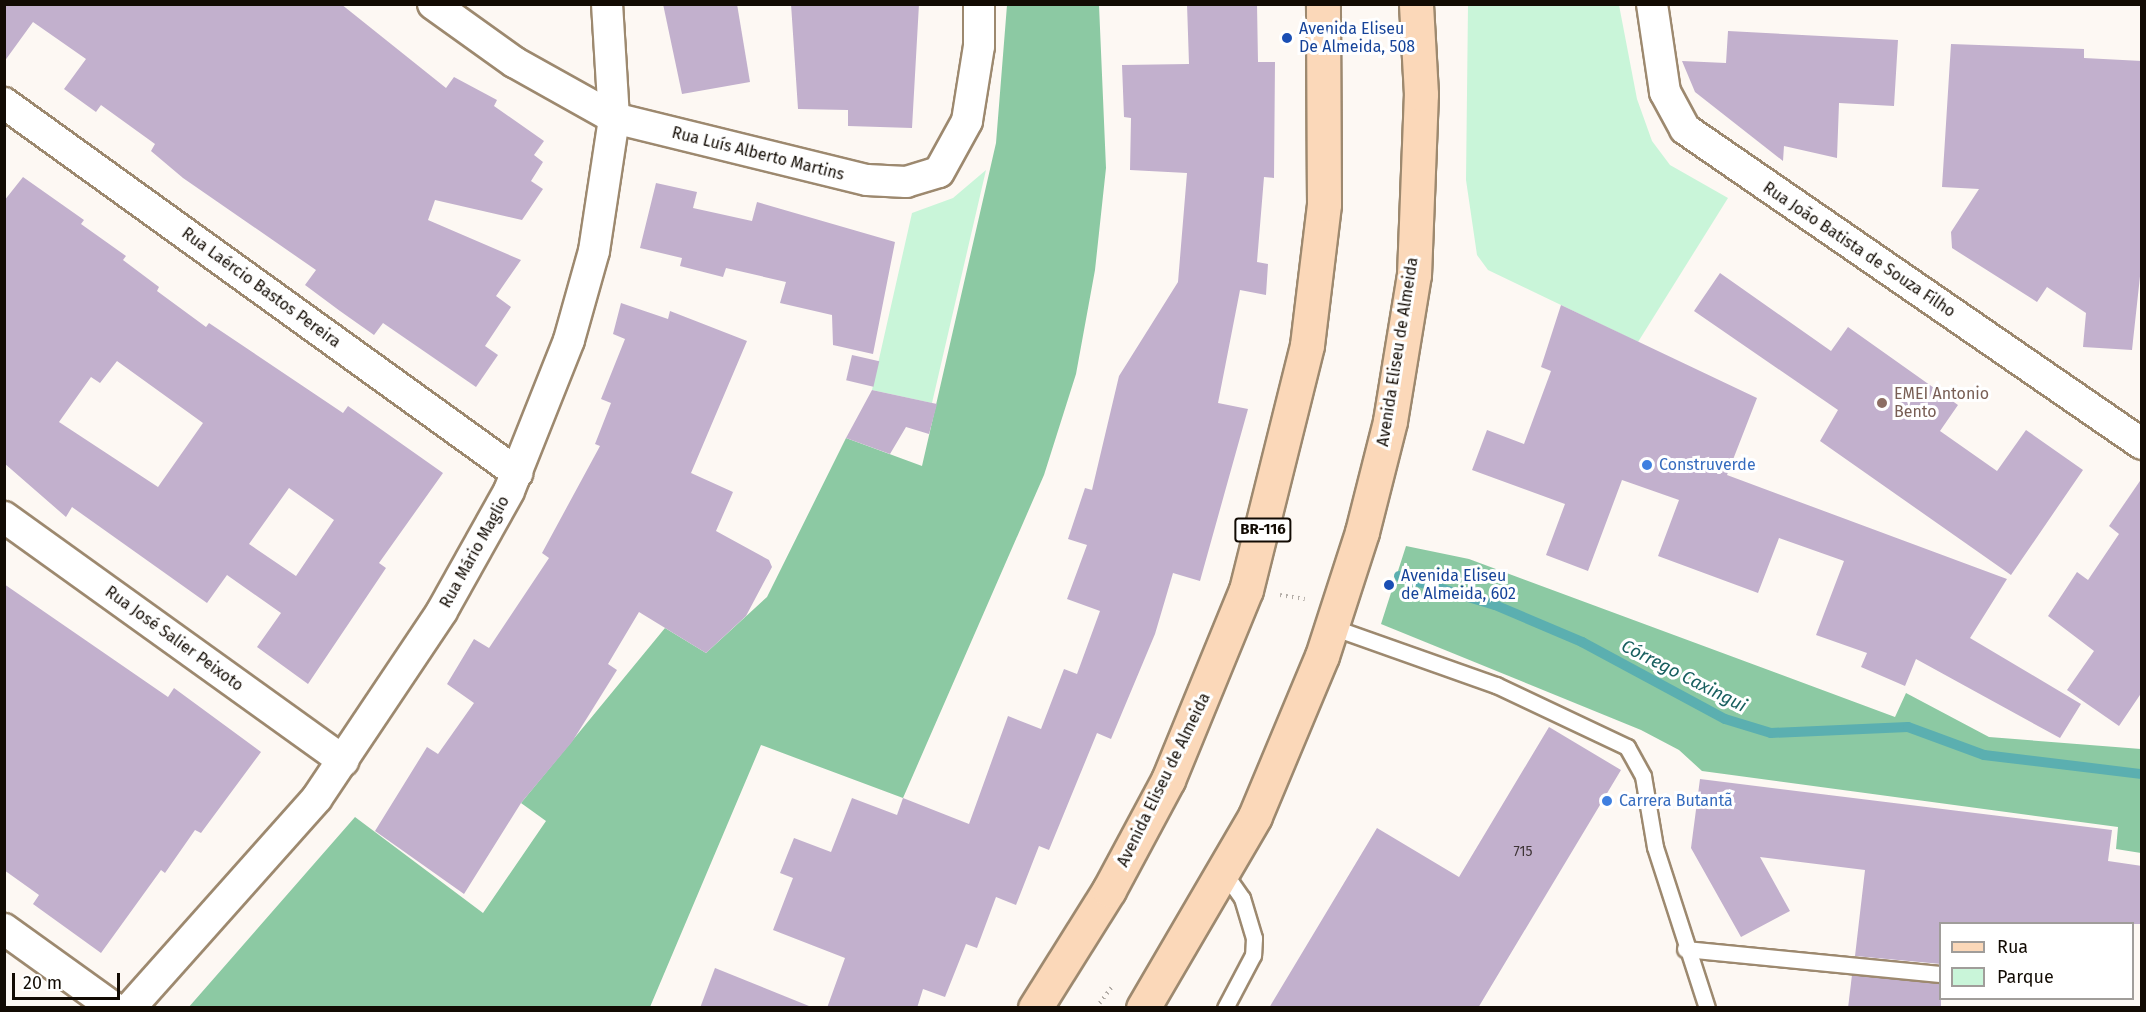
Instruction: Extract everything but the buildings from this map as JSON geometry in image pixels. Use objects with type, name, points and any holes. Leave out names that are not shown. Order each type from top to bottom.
[{"type":"main road","name":"Avenida Eliseu de Almeida","points":[[1035,1008],[1109,891],[1168,780],[1246,590],[1307,345],[1324,204],[1323,4]]},
{"type":"main road","name":"Avenida Eliseu de Almeida","points":[[1143,1008],[1255,816],[1390,422],[1414,275],[1421,94],[1416,4]]},
{"type":"street","name":"Rua Luís Alberto Martins","points":[[432,4],[514,62],[614,118],[867,180],[926,178],[948,159],[967,121],[978,56],[979,4]]},
{"type":"street","name":"Rua Mário Maglio","points":[[130,1008],[210,924],[343,761],[442,611],[517,473],[565,351],[584,284],[614,118],[607,4]]},
{"type":"street","name":"Rua João Batista de Souza Filho","points":[[1652,4],[1665,92],[1685,129],[2142,444]]},
{"type":"street","name":"Rua Laércio Bastos Pereira","points":[[4,104],[517,473]]},
{"type":"street","name":"Rua José Salier Peixoto","points":[[4,517],[343,761]]},
{"type":"street","points":[[4,929],[114,1008]]},
{"type":"lane","points":[[1321,618],[1496,685],[1627,747],[1643,776],[1655,847],[1685,949],[1707,1008]]},
{"type":"lane","points":[[1223,871],[1242,898],[1254,938],[1253,956],[1225,1008]]},
{"type":"lane","points":[[1685,949],[1939,974]]},
{"type":"path","points":[[1246,590],[1311,600],[1321,618]]},
{"type":"path","points":[[1096,1008],[1116,982]]},
{"type":"green space","points":[[1007,5],[1099,5],[1106,168],[1095,270],[1076,374],[1044,475],[903,798],[761,745],[650,1007],[188,1008],[355,817],[483,913],[546,821],[521,803],[665,628],[706,653],[767,597],[846,438],[922,466],[996,143]]},
{"type":"green space","points":[[1468,5],[1619,5],[1637,99],[1652,141],[1670,165],[1728,198],[1638,342],[1488,270],[1477,255],[1466,180]]},
{"type":"green space","points":[[986,170],[932,403],[872,390],[912,213],[953,198]]},
{"type":"green space","points":[[1406,546],[1469,559],[1895,717],[1906,693],[1989,737],[2141,749],[2141,853],[2116,849],[2118,827],[1702,771],[1679,750],[1641,730],[1381,624]]},
{"type":"waterway","name":"Córrego Caxingui","points":[[1399,576],[1495,605],[1582,642],[1725,719],[1771,733],[1908,727],[1984,755],[2142,774]]},
{"type":"place","name":"Avenida Eliseu De Almeida, 508","points":[[1287,38]]},
{"type":"place","name":"EMEI Antonio Bento","points":[[1882,403]]},
{"type":"place","name":"Construverde","points":[[1647,465]]},
{"type":"place","name":"Avenida Eliseu de Almeida, 602","points":[[1389,585]]},
{"type":"place","name":"Carrera Butantã","points":[[1607,801]]}]
